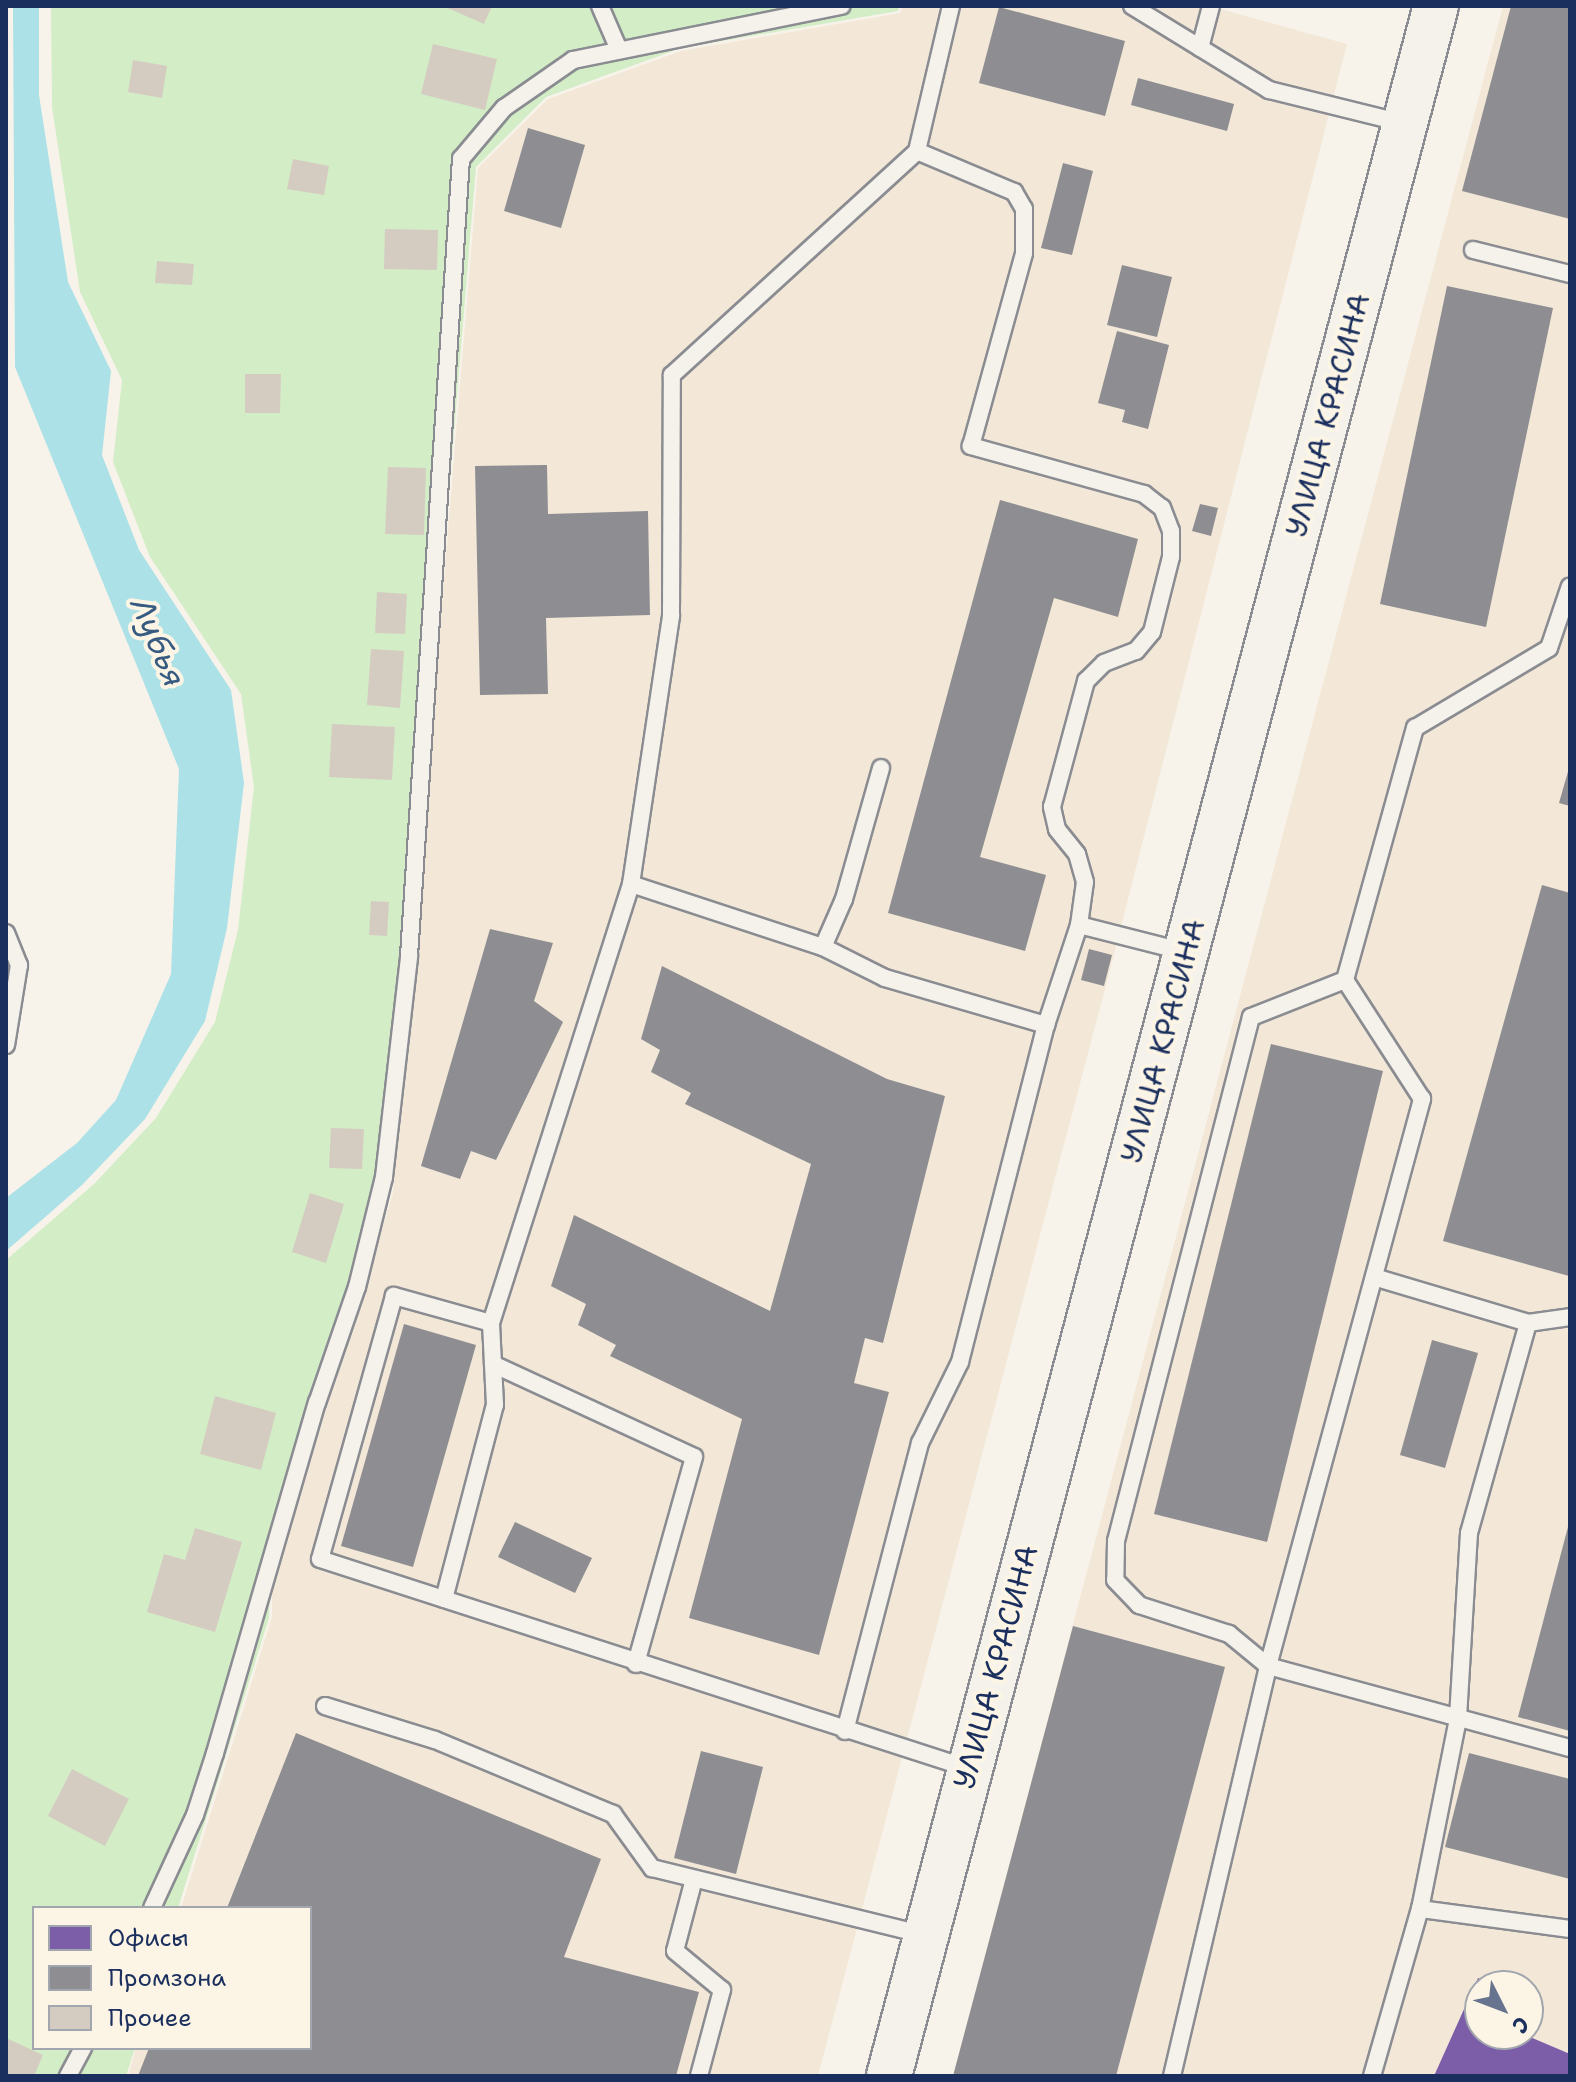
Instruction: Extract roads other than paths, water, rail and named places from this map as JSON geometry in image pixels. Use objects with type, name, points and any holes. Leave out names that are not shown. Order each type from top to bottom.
[{"type":"main road","name":"УЛИЦА КРАСИНА","points":[[889,2076],[1436,6]]},
{"type":"lane","points":[[600,6],[619,50]]},
{"type":"lane","points":[[153,1906],[195,1815],[215,1753],[317,1403],[357,1287],[384,1177],[409,956],[461,159],[504,108],[573,60],[842,6]]},
{"type":"lane","points":[[444,1599],[495,1405],[491,1323],[631,884],[671,615],[672,375],[917,151],[951,6]]},
{"type":"lane","points":[[1132,6],[1269,90],[1405,124]]},
{"type":"lane","points":[[1200,48],[1211,6]]},
{"type":"lane","points":[[845,1731],[920,1443],[960,1362],[1046,1025],[1079,925],[1085,882],[1077,854],[1057,829],[1052,807],[1086,681],[1104,663],[1136,651],[1152,632],[1171,557],[1171,531],[1162,508],[1144,494],[971,446],[1024,253],[1024,209],[1014,192],[917,151]]},
{"type":"lane","points":[[1473,250],[1570,274]]},
{"type":"lane","points":[[1172,2076],[1268,1666],[1422,1099],[1345,980],[1415,728],[1549,648],[1570,586]]},
{"type":"lane","points":[[823,947],[844,899],[881,768]]},
{"type":"lane","points":[[631,884],[823,947],[885,978],[1046,1025]]},
{"type":"lane","points":[[1079,925],[1186,952]]},
{"type":"lane","points":[[6,933],[19,965],[6,1045]]},
{"type":"lane","points":[[1345,980],[1251,1017],[1116,1541],[1115,1580],[1139,1605],[1229,1634],[1268,1666],[1570,1748]]},
{"type":"lane","points":[[1374,1277],[1528,1323],[1570,1317]]},
{"type":"lane","points":[[491,1323],[394,1296],[320,1559],[636,1664],[970,1768]]},
{"type":"lane","points":[[1372,2076],[1420,1909],[1458,1718],[1469,1533],[1528,1323]]},
{"type":"lane","points":[[493,1364],[694,1457],[636,1664]]},
{"type":"lane","points":[[325,1706],[435,1740],[613,1814],[652,1868],[926,1936]]},
{"type":"lane","points":[[694,1879],[675,1951],[722,1990],[699,2076]]},
{"type":"lane","points":[[1420,1909],[1570,1929]]},
{"type":"lane","points":[[68,2076],[82,2050]]},
{"type":"water","name":"Лубья","points":[[13,6],[39,6],[39,95],[68,282],[111,371],[102,455],[139,550],[231,690],[244,783],[227,928],[205,1021],[145,1119],[82,1185],[6,1251],[6,1198],[77,1143],[116,1100],[171,974],[179,769],[15,367]]}]
